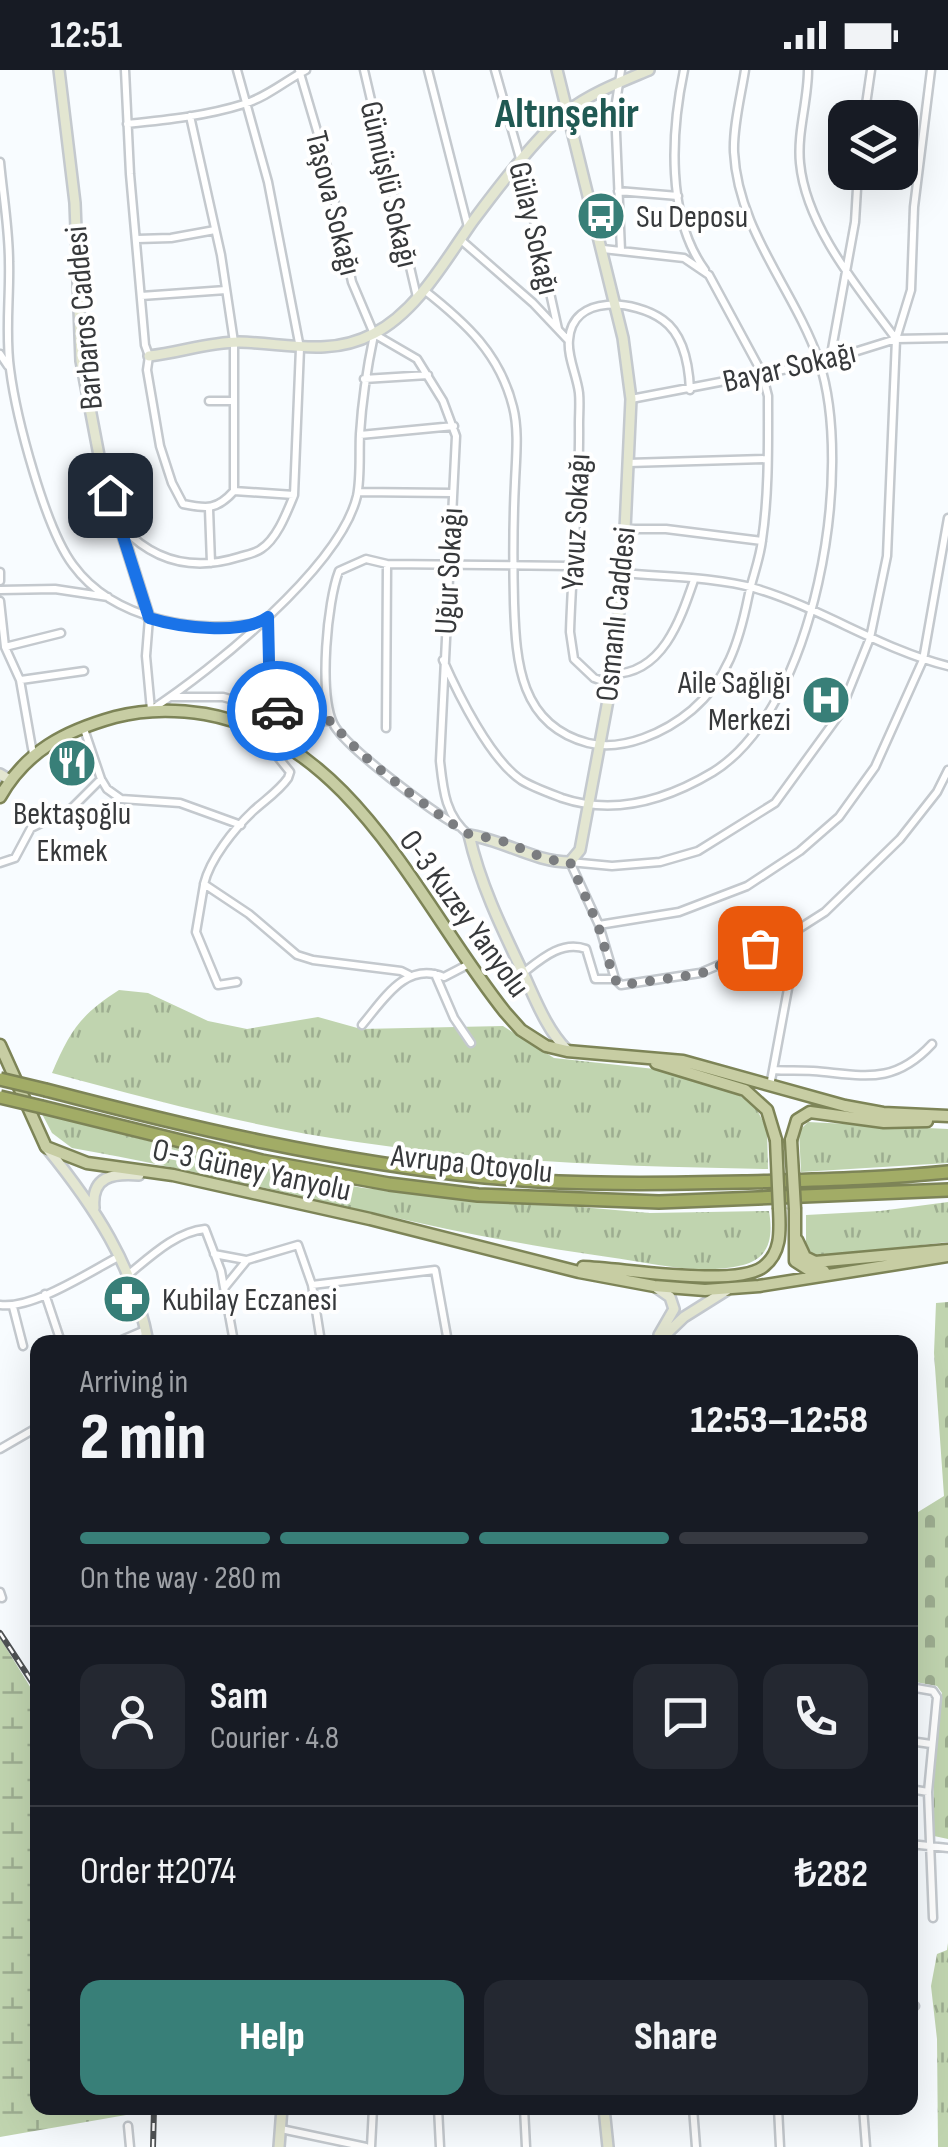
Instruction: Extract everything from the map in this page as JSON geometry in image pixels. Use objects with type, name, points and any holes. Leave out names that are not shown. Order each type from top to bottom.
[{"type":"highway","name":"Avrupa Otoyolu","points":[[0,1079],[212,1132],[308,1151],[484,1176],[575,1183],[651,1183],[948,1172]]},
{"type":"highway","name":"Avrupa Otoyolu","points":[[0,1097],[295,1168],[388,1184],[496,1196],[659,1202],[948,1190]]},
{"type":"main road","name":"O-3 Kuzey Yanyolu","points":[[0,798],[5,777],[32,754],[83,726],[152,710],[232,719],[273,736],[320,770],[403,867],[505,1012],[536,1040],[583,1054],[683,1061],[770,1087],[883,1112],[948,1117]]},
{"type":"main road","points":[[0,1045],[46,1147]]},
{"type":"main road","points":[[558,1266],[708,1276],[742,1274],[764,1266],[780,1238],[776,1140],[768,1110],[745,1090],[667,1065],[583,1054]]},
{"type":"main road","points":[[948,1117],[884,1122],[810,1112],[797,1120],[792,1140],[795,1229],[800,1250],[815,1262],[948,1254]]},
{"type":"main road","name":"O-3 Güney Yanyolu","points":[[46,1147],[88,1163],[173,1175],[558,1266]]},
{"type":"main road","points":[[558,1266],[654,1286],[729,1289],[948,1254]]},
{"type":"street","name":"Barbaros Caddesi","points":[[59,70],[75,204],[81,362],[102,466],[149,618]]},
{"type":"street","points":[[126,70],[127,124],[151,404],[172,482],[183,504],[209,510],[223,504],[234,491],[234,342],[190,116]]},
{"type":"street","points":[[120,524],[158,556],[194,565],[211,563],[263,549],[285,518],[294,495],[300,348],[291,290],[248,102],[237,70]]},
{"type":"street","name":"Gümüşlü Sokağı","points":[[364,70],[420,293]]},
{"type":"street","points":[[428,70],[469,228]]},
{"type":"street","name":"Gülay Sokağı","points":[[495,70],[522,162],[558,329]]},
{"type":"street","name":"Osmanlı Caddesi","points":[[558,70],[615,302],[630,400],[623,573],[611,679],[580,850],[570,862]]},
{"type":"street","points":[[621,70],[616,109],[621,251]]},
{"type":"street","points":[[149,356],[234,342],[337,348],[374,334],[420,293],[522,162],[568,111],[650,70]]},
{"type":"street","points":[[420,293],[464,325],[496,359],[508,388],[516,427],[512,563],[516,660],[528,694],[565,737],[600,746],[654,736],[714,691],[740,638],[762,541],[767,459],[768,396],[762,373],[709,275],[693,254],[678,196],[676,129],[684,70]]},
{"type":"street","points":[[443,660],[478,727],[520,779],[588,805],[624,805],[677,793],[724,765],[753,735],[794,668],[828,529],[832,418],[820,362],[744,205],[734,151],[745,70]]},
{"type":"street","points":[[808,70],[800,160],[804,188],[830,246],[896,338]]},
{"type":"street","points":[[867,100],[871,70]]},
{"type":"street","points":[[567,1051],[541,1012],[491,904],[468,835],[495,838],[556,862],[612,866],[660,862],[698,851],[775,803],[839,715],[870,638],[886,556],[896,338],[911,290],[914,207],[931,70]]},
{"type":"street","points":[[127,124],[190,116],[248,102],[289,83],[301,71]]},
{"type":"street","name":"Taşova Sokağı","points":[[301,71],[326,158],[352,282],[374,334]]},
{"type":"street","points":[[0,162],[9,256],[9,367],[52,528],[74,566],[93,586],[149,618],[170,624],[234,628],[265,620]]},
{"type":"street","points":[[830,360],[856,222],[857,190]]},
{"type":"street","points":[[618,191],[678,196]]},
{"type":"street","points":[[137,239],[215,230]]},
{"type":"street","points":[[461,240],[568,340],[574,322],[593,308],[615,302],[665,321],[680,341],[689,370],[690,390]]},
{"type":"street","points":[[0,245],[9,256]]},
{"type":"street","points":[[603,249],[684,258],[709,275]]},
{"type":"street","points":[[142,296],[226,290]]},
{"type":"street","points":[[152,710],[282,606],[348,524],[358,492],[364,380],[374,334]]},
{"type":"street","name":"Uğur Sokağı","points":[[374,334],[417,358],[454,426],[442,776],[448,807],[468,835]]},
{"type":"street","name":"Bayar Sokağı","points":[[630,400],[830,360],[896,338],[948,338]]},
{"type":"street","name":"Yavuz Sokağı","points":[[568,340],[579,393],[580,470],[570,632],[574,659],[594,678],[611,679]]},
{"type":"street","points":[[0,354],[9,367]]},
{"type":"street","points":[[364,380],[429,375]]},
{"type":"street","points":[[209,400],[234,400]]},
{"type":"street","points":[[360,435],[454,426]]},
{"type":"street","points":[[628,463],[767,459]]},
{"type":"street","points":[[234,491],[294,495]]},
{"type":"street","points":[[358,492],[452,493]]},
{"type":"street","points":[[209,510],[211,563]]},
{"type":"street","points":[[598,925],[679,912],[747,886],[800,851],[839,816],[876,767],[923,660],[948,518]]},
{"type":"street","points":[[624,528],[762,541]]},
{"type":"street","points":[[458,826],[439,816],[358,749],[332,721],[327,668],[330,596],[339,571],[366,559],[386,564],[572,566]]},
{"type":"street","points":[[386,564],[386,728]]},
{"type":"street","points":[[0,572],[0,581]]},
{"type":"street","points":[[623,573],[750,587],[811,608],[923,660],[948,666]]},
{"type":"street","points":[[611,679],[636,671],[652,660],[679,622],[694,580]]},
{"type":"street","points":[[0,590],[55,589],[114,598]]},
{"type":"street","points":[[0,602],[5,647],[20,680],[32,754]]},
{"type":"street","points":[[149,618],[146,656],[152,710]]},
{"type":"street","points":[[265,620],[270,708]]},
{"type":"street","points":[[5,647],[62,634]]},
{"type":"street","points":[[20,680],[84,671]]},
{"type":"street","points":[[171,696],[223,697],[308,720],[332,721]]},
{"type":"street","points":[[83,726],[101,779],[121,799],[180,804],[241,825]]},
{"type":"street","points":[[237,982],[218,985],[196,932],[206,874],[241,825],[288,778],[290,772],[273,751],[273,736]]},
{"type":"street","points":[[523,973],[546,955],[579,946],[586,949],[595,979],[618,982],[700,974],[789,935],[825,912],[900,839],[937,792],[948,770]]},
{"type":"street","points":[[0,863],[15,858],[31,828],[72,808],[101,779]]},
{"type":"street","points":[[570,862],[618,982]]},
{"type":"street","points":[[204,884],[249,914],[297,955],[409,975]]},
{"type":"street","points":[[770,1087],[794,951],[789,935]]},
{"type":"street","points":[[362,1026],[409,975],[422,971],[444,977],[468,964]]},
{"type":"street","points":[[435,973],[454,1018],[471,1043]]},
{"type":"street","points":[[536,1040],[541,1012]]},
{"type":"street","points":[[773,1070],[810,1070],[868,1078],[897,1070],[932,1044]]},
{"type":"street","points":[[46,1147],[95,1211],[120,1256],[147,1335]]},
{"type":"street","points":[[95,1211],[96,1188],[111,1174],[173,1175]]},
{"type":"street","points":[[129,1274],[156,1252],[205,1229],[225,1287],[233,1335]]},
{"type":"street","points":[[214,1254],[248,1260],[298,1245],[312,1285],[320,1335]]},
{"type":"street","points":[[0,1305],[13,1306],[44,1294],[120,1256]]},
{"type":"street","points":[[225,1287],[248,1260]]},
{"type":"street","points":[[312,1285],[435,1270],[447,1335]]},
{"type":"street","points":[[654,1286],[670,1297],[674,1309],[660,1335]]},
{"type":"street","points":[[664,1335],[684,1317],[729,1289]]},
{"type":"street","points":[[44,1294],[59,1335]]},
{"type":"street","points":[[13,1306],[23,1346]]},
{"type":"street","points":[[134,1335],[146,1330]]},
{"type":"street","points":[[0,1449],[30,1432]]},
{"type":"street","points":[[918,1689],[937,1697],[928,1792],[933,1918]]},
{"type":"street","points":[[918,1742],[931,1744]]},
{"type":"street","points":[[918,1790],[928,1792]]},
{"type":"street","points":[[918,1845],[948,1848]]},
{"type":"street","points":[[279,2147],[282,2115]]},
{"type":"street","points":[[281,2129],[369,2147],[372,2115]]},
{"type":"street","points":[[438,2115],[440,2147]]},
{"type":"street","points":[[524,2115],[526,2147]]},
{"type":"street","points":[[605,2115],[608,2147]]},
{"type":"street","points":[[694,2115],[696,2147]]},
{"type":"street","points":[[778,2115],[780,2147]]},
{"type":"street","points":[[864,2115],[866,2147]]},
{"type":"street","points":[[128,2126],[130,2147]]},
{"type":"green space","points":[[119,990],[148,993],[208,1021],[247,1029],[318,1017],[361,1029],[503,1026],[554,1058],[673,1071],[727,1089],[754,1104],[767,1129],[768,1169],[562,1162],[357,1142],[241,1121],[52,1073],[78,1025]]},
{"type":"green space","points":[[42,1114],[248,1166],[363,1188],[650,1213],[769,1211],[770,1237],[765,1251],[752,1262],[710,1269],[541,1247],[72,1148],[52,1133]]},
{"type":"green space","points":[[808,1122],[948,1129],[948,1163],[801,1172],[799,1131]]},
{"type":"green space","points":[[948,1202],[948,1242],[815,1257],[806,1245],[806,1215]]},
{"type":"green space","points":[[948,1302],[948,1839],[934,1836],[933,1748],[942,1693],[937,1686],[918,1682],[918,1512],[944,1496],[934,1353],[936,1303]]},
{"type":"green space","points":[[0,1638],[30,1687],[30,2115],[126,2115],[0,2137]]},
{"type":"green space","points":[[948,1943],[948,2147],[938,2147],[937,2039],[931,1986],[937,1954],[947,1950]]},
{"type":"railway","points":[[0,1633],[30,1679]]},
{"type":"railway","points":[[153,2147],[154,2115]]},
{"type":"way so far","points":[[277,711],[308,720],[332,721],[358,749],[468,835],[495,838],[534,856],[570,862],[598,925],[614,979],[621,985],[700,974],[760,948]]},
{"type":"place","name":"Su Deposu","points":[[601,216]]},
{"type":"place","name":"Aile Sağlığı Merkezi","points":[[826,700]]},
{"type":"place","name":"Bektaşoğlu Ekmek","points":[[72,763]]},
{"type":"place","name":"Kubilay Eczanesi","points":[[127,1299]]},
{"type":"district","name":"Altınşehir","points":[[567,112]]},
{"type":"route","points":[[110,495],[149,618],[170,624],[234,628],[268,617],[270,708],[277,711]]}]
